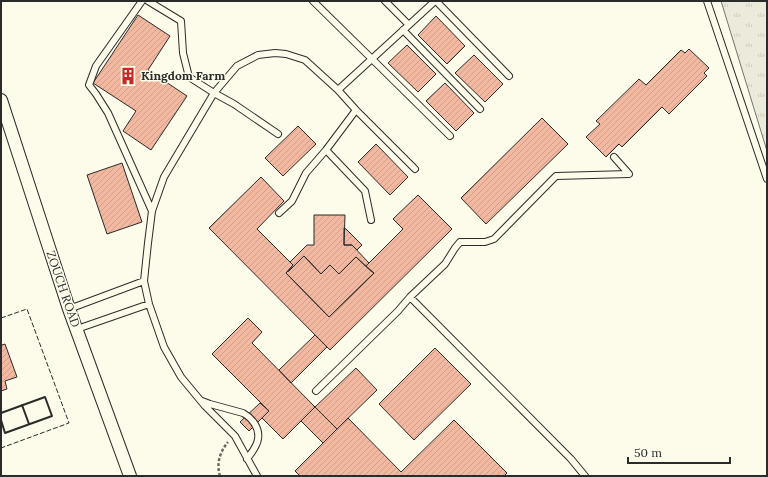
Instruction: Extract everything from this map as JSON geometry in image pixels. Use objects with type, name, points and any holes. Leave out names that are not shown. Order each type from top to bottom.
[{"type":"street","name":"ZOUCH ROAD","points":[[1,100],[69,309],[130,476]]},
{"type":"lane","points":[[142,1],[96,66],[89,85],[108,113],[152,211]]},
{"type":"lane","points":[[148,1],[181,21],[183,53],[189,77],[234,104],[278,134]]},
{"type":"lane","points":[[313,1],[450,136]]},
{"type":"lane","points":[[386,1],[409,25]]},
{"type":"lane","points":[[338,90],[435,1],[509,76]]},
{"type":"lane","points":[[708,1],[767,179]]},
{"type":"lane","points":[[403,30],[480,109]]},
{"type":"lane","points":[[257,476],[234,436],[200,400],[181,377],[164,346],[149,304],[144,282],[148,244],[152,211],[164,177],[214,93],[237,66],[258,55],[275,53],[286,54],[305,60],[338,90],[356,110],[416,169]]},
{"type":"lane","points":[[280,213],[292,201],[306,173],[326,150],[356,110]]},
{"type":"lane","points":[[326,150],[365,191],[371,220]]},
{"type":"lane","points":[[316,391],[445,264],[460,242],[485,242],[494,239],[556,176],[629,174],[614,157]]},
{"type":"lane","points":[[69,309],[144,282]]},
{"type":"lane","points":[[410,297],[571,459],[585,476]]},
{"type":"lane","points":[[77,328],[149,304]]},
{"type":"lane","points":[[200,400],[243,413],[256,424],[258,429],[256,447],[247,459]]},
{"type":"path","points":[[220,476],[218,461],[227,443],[234,436]]},
{"type":"green space","points":[[721,1],[767,1],[767,151]]},
{"type":"building","name":"Kingdom Farm","points":[[138,15],[170,36],[148,70],[187,96],[151,150],[123,131],[136,111],[93,83]]},
{"type":"building","points":[[436,16],[465,46],[447,64],[418,35]]},
{"type":"building","points":[[407,45],[436,74],[418,92],[388,63]]},
{"type":"building","points":[[689,49],[709,68],[704,73],[707,76],[669,114],[662,107],[622,147],[619,144],[606,157],[586,137],[600,124],[596,121],[639,79],[646,85],[681,50],[685,53]]},
{"type":"building","points":[[474,55],[503,84],[485,102],[455,73]]},
{"type":"building","points":[[445,83],[474,113],[456,131],[426,101]]},
{"type":"building","points":[[542,118],[568,144],[486,224],[461,198]]},
{"type":"building","points":[[298,126],[316,144],[283,176],[265,158]]},
{"type":"building","points":[[376,144],[408,177],[390,195],[358,162]]},
{"type":"building","points":[[122,163],[142,222],[107,234],[87,175]]},
{"type":"building","points":[[261,177],[284,201],[257,229],[293,265],[286,273],[329,317],[374,273],[366,266],[403,229],[393,219],[418,195],[452,229],[330,350],[209,228]]},
{"type":"building","points":[[314,215],[345,215],[344,245],[352,245],[369,263],[366,266],[371,271],[356,257],[339,274],[330,265],[321,274],[304,256],[288,271],[293,265],[290,262],[307,245],[314,245]]},
{"type":"building","points":[[344,228],[362,245],[357,250],[352,245],[344,245]]},
{"type":"building","points":[[304,256],[321,274],[330,265],[339,274],[356,257],[374,273],[329,317],[286,273]]},
{"type":"building","points":[[248,318],[262,332],[252,343],[315,407],[283,439],[262,418],[269,411],[212,354]]},
{"type":"building","points":[[315,335],[327,347],[291,383],[279,370]]},
{"type":"building","points":[[1,344],[5,344],[17,377],[5,381],[7,389],[1,391]]},
{"type":"building","points":[[435,348],[471,384],[414,440],[379,404]]},
{"type":"building","points":[[356,368],[377,390],[337,429],[315,407]]},
{"type":"building","points":[[260,403],[269,411],[249,431],[240,422]]},
{"type":"building","points":[[315,407],[337,429],[323,443],[301,421]]},
{"type":"building","points":[[348,418],[401,472],[454,420],[507,473],[504,476],[300,476],[295,471]]},
{"type":"fence","points":[[1,318],[27,309],[69,423],[1,448]]},
{"type":"wall","points":[[1,413],[45,397],[52,416],[5,433],[1,420]]},
{"type":"wall","points":[[22,405],[29,424]]},
{"type":"place","name":"Kingdom Farm","points":[[128,76]]}]
